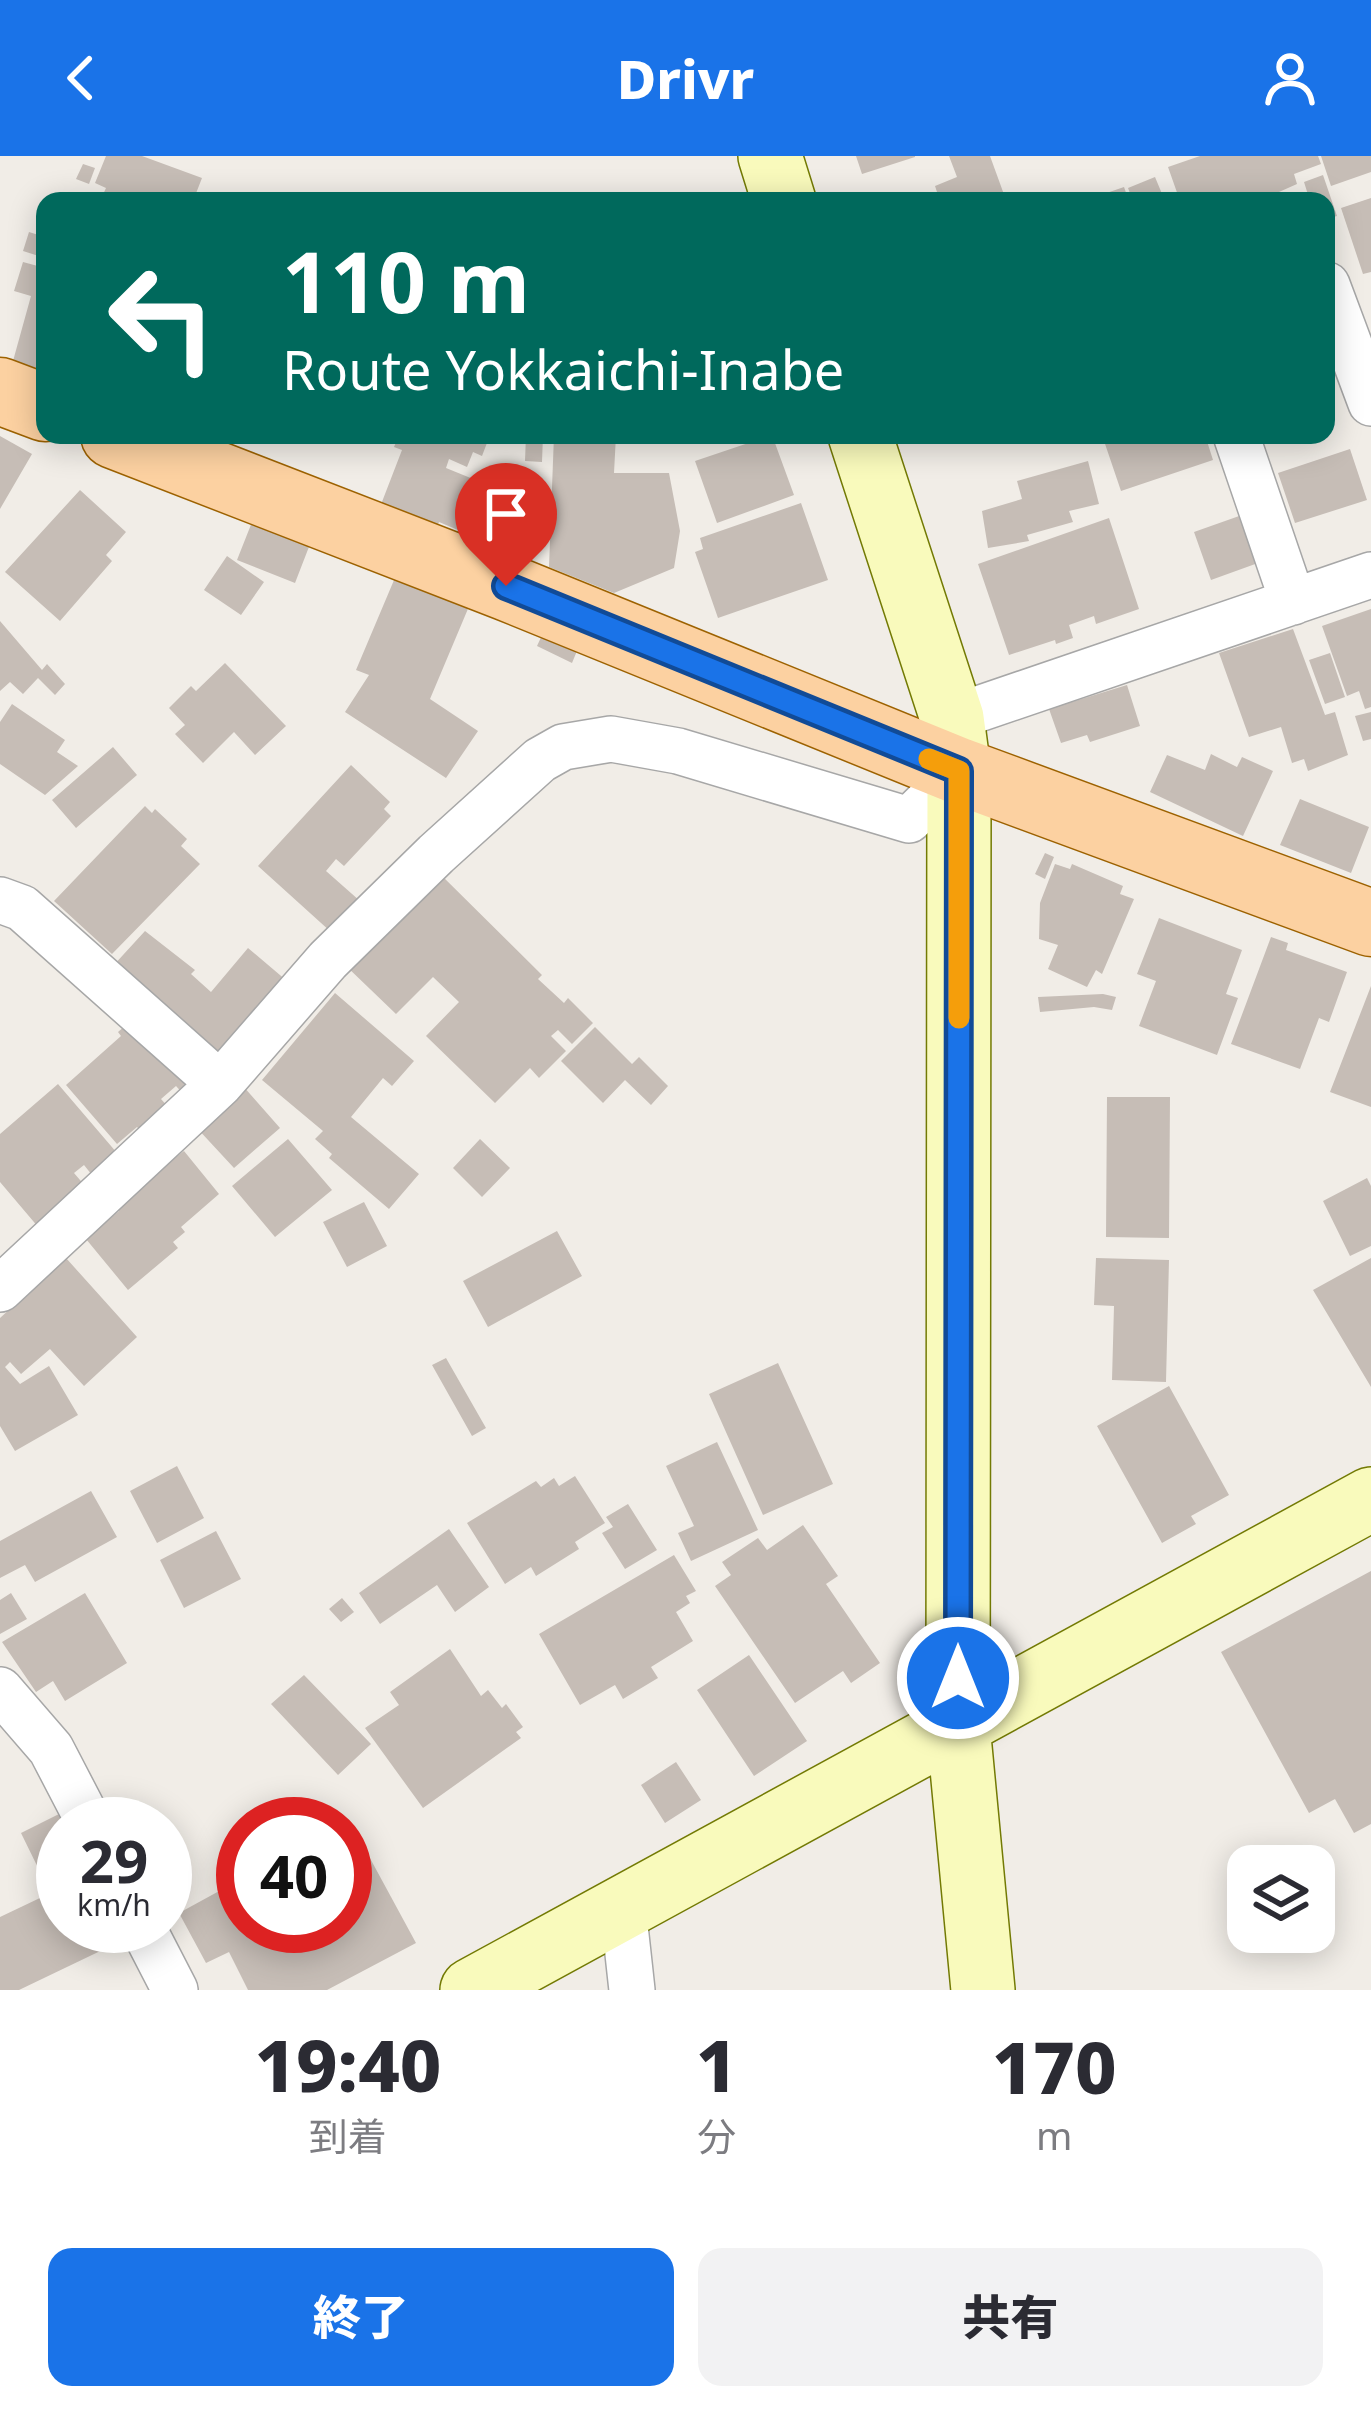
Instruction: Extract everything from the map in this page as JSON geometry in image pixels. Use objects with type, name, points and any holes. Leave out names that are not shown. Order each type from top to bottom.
[{"type":"main road","points":[[0,391],[36,405]]},
{"type":"main road","points":[[137,444],[506,586],[956,745],[1371,923]]},
{"type":"street","points":[[770,156],[781,192]]},
{"type":"street","points":[[1335,306],[1371,403]]},
{"type":"street","points":[[863,444],[956,745],[958,1726],[983,1990]]},
{"type":"street","points":[[1239,444],[1293,602]]},
{"type":"street","points":[[0,1289],[220,1084],[328,960],[405,884],[525,773],[563,747],[611,739],[678,751],[909,820],[956,745],[1293,602],[1371,575]]},
{"type":"street","points":[[0,900],[22,908],[220,1084]]},
{"type":"street","points":[[472,1990],[1371,1499]]},
{"type":"street","points":[[0,1690],[51,1749],[76,1797]]},
{"type":"street","points":[[623,1908],[632,1990]]},
{"type":"street","points":[[156,1953],[176,1990]]},
{"type":"building","points":[[106,156],[142,156],[202,178],[197,192],[104,192],[106,188],[95,183]]},
{"type":"building","points":[[856,156],[915,156],[915,157],[862,174]]},
{"type":"building","points":[[949,156],[990,156],[1003,192],[937,192],[935,186],[957,177]]},
{"type":"building","points":[[1200,156],[1318,156],[1321,164],[1294,174],[1297,184],[1279,192],[1177,192],[1168,167]]},
{"type":"building","points":[[1321,156],[1371,156],[1371,172],[1331,186]]},
{"type":"building","points":[[83,164],[95,168],[89,184],[76,179]]},
{"type":"building","points":[[1323,175],[1329,192],[1307,192],[1304,182]]},
{"type":"building","points":[[1155,177],[1161,192],[1130,192],[1128,188]]},
{"type":"building","points":[[1371,198],[1371,272],[1363,274],[1341,208]]},
{"type":"building","points":[[29,232],[36,234],[36,255],[23,251]]},
{"type":"building","points":[[23,262],[36,266],[36,370],[13,361],[31,296],[14,291]]},
{"type":"building","points":[[0,436],[32,454],[0,509]]},
{"type":"building","points":[[487,444],[482,456],[473,452],[467,467],[449,459],[446,468],[505,492],[503,499],[507,500],[498,522],[493,521],[475,549],[454,539],[458,530],[439,522],[436,530],[380,507],[402,450],[394,447]]},
{"type":"building","points":[[526,444],[543,444],[542,462],[525,461]]},
{"type":"building","points":[[554,444],[616,444],[614,473],[669,473],[680,531],[674,568],[614,593],[549,567]]},
{"type":"building","points":[[745,444],[775,444],[794,495],[717,523],[695,461]]},
{"type":"building","points":[[1105,444],[1208,444],[1213,460],[1121,491]]},
{"type":"building","points":[[1350,449],[1367,500],[1295,523],[1278,473]]},
{"type":"building","points":[[1088,461],[1099,504],[1069,511],[1073,522],[1027,535],[1029,541],[988,548],[982,511],[1022,499],[1017,481]]},
{"type":"building","points":[[80,490],[126,532],[106,555],[112,561],[60,621],[5,572]]},
{"type":"building","points":[[801,503],[828,580],[718,618],[695,552],[703,549],[700,538]]},
{"type":"building","points":[[1242,515],[1258,563],[1211,580],[1194,532]]},
{"type":"building","points":[[254,517],[312,539],[295,583],[237,560]]},
{"type":"building","points":[[1109,518],[1139,609],[1096,624],[1094,616],[1069,625],[1073,638],[1009,655],[978,564]]},
{"type":"building","points":[[227,556],[264,582],[241,615],[204,590]]},
{"type":"building","points":[[397,573],[470,604],[430,699],[478,731],[446,778],[345,712],[369,675],[356,670]]},
{"type":"building","points":[[1371,609],[1371,707],[1365,709],[1359,691],[1347,696],[1322,626]]},
{"type":"building","points":[[0,621],[42,670],[47,664],[65,684],[55,695],[38,678],[23,694],[10,682],[0,691]]},
{"type":"building","points":[[1293,629],[1325,715],[1335,712],[1348,755],[1308,771],[1304,759],[1292,763],[1281,727],[1249,737],[1219,653]]},
{"type":"building","points":[[544,631],[579,646],[572,663],[537,646]]},
{"type":"building","points":[[1330,653],[1345,697],[1325,704],[1309,660]]},
{"type":"building","points":[[225,663],[286,726],[255,755],[234,732],[203,763],[175,734],[185,725],[169,708],[191,686],[196,691]]},
{"type":"building","points":[[1127,685],[1140,726],[1090,742],[1087,735],[1061,743],[1049,709]]},
{"type":"building","points":[[12,704],[65,740],[57,752],[78,766],[45,795],[0,764],[0,722]]},
{"type":"building","points":[[1371,712],[1371,739],[1363,741],[1355,716]]},
{"type":"building","points":[[113,747],[137,775],[76,828],[52,800]]},
{"type":"building","points":[[1211,754],[1237,767],[1242,757],[1273,771],[1243,836],[1150,792],[1167,755],[1205,770]]},
{"type":"building","points":[[351,765],[390,802],[384,809],[391,816],[344,866],[336,859],[326,871],[360,901],[331,932],[258,866]]},
{"type":"building","points":[[1300,799],[1369,827],[1351,873],[1280,845]]},
{"type":"building","points":[[145,806],[152,813],[155,809],[187,839],[181,846],[200,864],[112,954],[54,901]]},
{"type":"building","points":[[1045,853],[1054,857],[1045,879],[1035,874]]},
{"type":"building","points":[[1055,864],[1070,869],[1072,864],[1123,886],[1120,894],[1134,899],[1102,974],[1096,970],[1087,987],[1048,969],[1058,945],[1039,939],[1040,903]]},
{"type":"building","points":[[435,869],[542,975],[538,979],[564,1003],[568,998],[593,1023],[572,1044],[558,1030],[551,1036],[566,1051],[539,1078],[530,1068],[495,1103],[426,1036],[459,1002],[433,977],[396,1014],[344,964]]},
{"type":"building","points":[[1159,918],[1242,950],[1226,994],[1238,998],[1217,1055],[1139,1026],[1156,981],[1137,974]]},
{"type":"building","points":[[145,931],[195,970],[191,974],[211,992],[248,948],[287,981],[220,1060],[112,967]]},
{"type":"building","points":[[1271,937],[1288,943],[1286,950],[1347,972],[1329,1022],[1319,1018],[1300,1069],[1231,1044]]},
{"type":"building","points":[[1371,986],[1371,1107],[1330,1092]]},
{"type":"building","points":[[335,993],[414,1061],[392,1086],[383,1078],[351,1117],[419,1174],[389,1209],[329,1158],[332,1154],[315,1139],[323,1131],[262,1080]]},
{"type":"building","points":[[1038,997],[1116,997],[1112,1010],[1040,1012]]},
{"type":"building","points":[[126,1025],[192,1090],[185,1096],[176,1086],[161,1099],[169,1108],[142,1132],[137,1127],[117,1144],[66,1085],[121,1036],[118,1032]]},
{"type":"building","points":[[595,1027],[632,1064],[639,1057],[668,1086],[651,1105],[625,1080],[603,1103],[561,1061]]},
{"type":"building","points":[[58,1084],[117,1153],[92,1175],[84,1165],[74,1173],[86,1187],[39,1228],[0,1182],[0,1134]]},
{"type":"building","points":[[243,1086],[280,1128],[234,1168],[196,1127]]},
{"type":"building","points":[[1107,1097],[1170,1097],[1169,1238],[1106,1237]]},
{"type":"building","points":[[288,1139],[332,1190],[275,1237],[232,1186]]},
{"type":"building","points":[[480,1139],[510,1168],[482,1197],[453,1168]]},
{"type":"building","points":[[184,1151],[219,1194],[181,1227],[185,1232],[173,1242],[178,1248],[128,1290],[86,1239],[119,1211],[113,1204]]},
{"type":"building","points":[[1367,1178],[1371,1246],[1350,1256],[1323,1201]]},
{"type":"building","points":[[364,1202],[387,1246],[347,1267],[323,1222]]},
{"type":"building","points":[[557,1231],[582,1276],[488,1327],[463,1281]]},
{"type":"building","points":[[66,1258],[137,1337],[84,1386],[50,1349],[21,1374],[10,1362],[5,1367],[20,1384],[49,1366],[78,1415],[15,1451],[0,1426],[0,1318]]},
{"type":"building","points":[[1096,1258],[1169,1260],[1166,1382],[1112,1380],[1114,1306],[1094,1305]]},
{"type":"building","points":[[1371,1258],[1371,1387],[1313,1290]]},
{"type":"building","points":[[446,1358],[486,1428],[472,1436],[432,1365]]},
{"type":"building","points":[[778,1363],[833,1484],[763,1515],[709,1394]]},
{"type":"building","points":[[1169,1386],[1229,1495],[1191,1516],[1196,1524],[1162,1543],[1097,1426]]},
{"type":"building","points":[[717,1442],[758,1530],[691,1561],[678,1533],[694,1526],[666,1466]]},
{"type":"building","points":[[177,1466],[204,1518],[157,1543],[130,1491]]},
{"type":"building","points":[[575,1476],[605,1523],[575,1542],[579,1549],[536,1576],[531,1567],[505,1584],[467,1523],[536,1481],[541,1487],[554,1478],[559,1486]]},
{"type":"building","points":[[91,1491],[117,1537],[35,1582],[25,1565],[0,1578],[0,1541]]},
{"type":"building","points":[[628,1504],[657,1550],[625,1569],[602,1533],[613,1527],[606,1517]]},
{"type":"building","points":[[803,1525],[838,1576],[826,1584],[880,1663],[851,1683],[843,1671],[795,1703],[715,1586],[731,1575],[722,1562],[758,1538],[767,1550]]},
{"type":"building","points":[[449,1529],[489,1587],[455,1612],[437,1585],[380,1624],[359,1593]]},
{"type":"building","points":[[216,1531],[241,1579],[184,1608],[160,1560]]},
{"type":"building","points":[[674,1555],[696,1591],[686,1596],[690,1603],[676,1612],[693,1641],[651,1667],[658,1678],[623,1699],[615,1685],[580,1705],[539,1634]]},
{"type":"building","points":[[1371,1571],[1371,1824],[1354,1833],[1335,1799],[1309,1813],[1221,1652]]},
{"type":"building","points":[[11,1593],[27,1619],[0,1634],[0,1600]]},
{"type":"building","points":[[85,1593],[127,1663],[65,1701],[53,1681],[36,1692],[2,1642]]},
{"type":"building","points":[[342,1598],[354,1612],[341,1622],[329,1609]]},
{"type":"building","points":[[450,1649],[481,1696],[488,1690],[523,1727],[516,1732],[521,1738],[423,1808],[365,1728],[399,1705],[390,1692]]},
{"type":"building","points":[[749,1655],[807,1741],[754,1776],[697,1690]]},
{"type":"building","points":[[304,1675],[371,1744],[338,1775],[271,1704]]},
{"type":"building","points":[[676,1762],[701,1800],[665,1823],[641,1785]]},
{"type":"building","points":[[36,1826],[36,1864],[21,1833]]},
{"type":"building","points":[[372,1862],[416,1943],[327,1990],[248,1990],[230,1953],[372,1953]]},
{"type":"building","points":[[216,1893],[216,1953],[227,1953],[206,1963],[192,1937],[192,1906]]},
{"type":"building","points":[[36,1900],[36,1953],[96,1953],[19,1990],[0,1990],[0,1917]]},
{"type":"slow traffic","points":[[929,759],[959,771],[959,1018]]},
{"type":"route","points":[[506,586],[959,771],[958,1678]]}]
